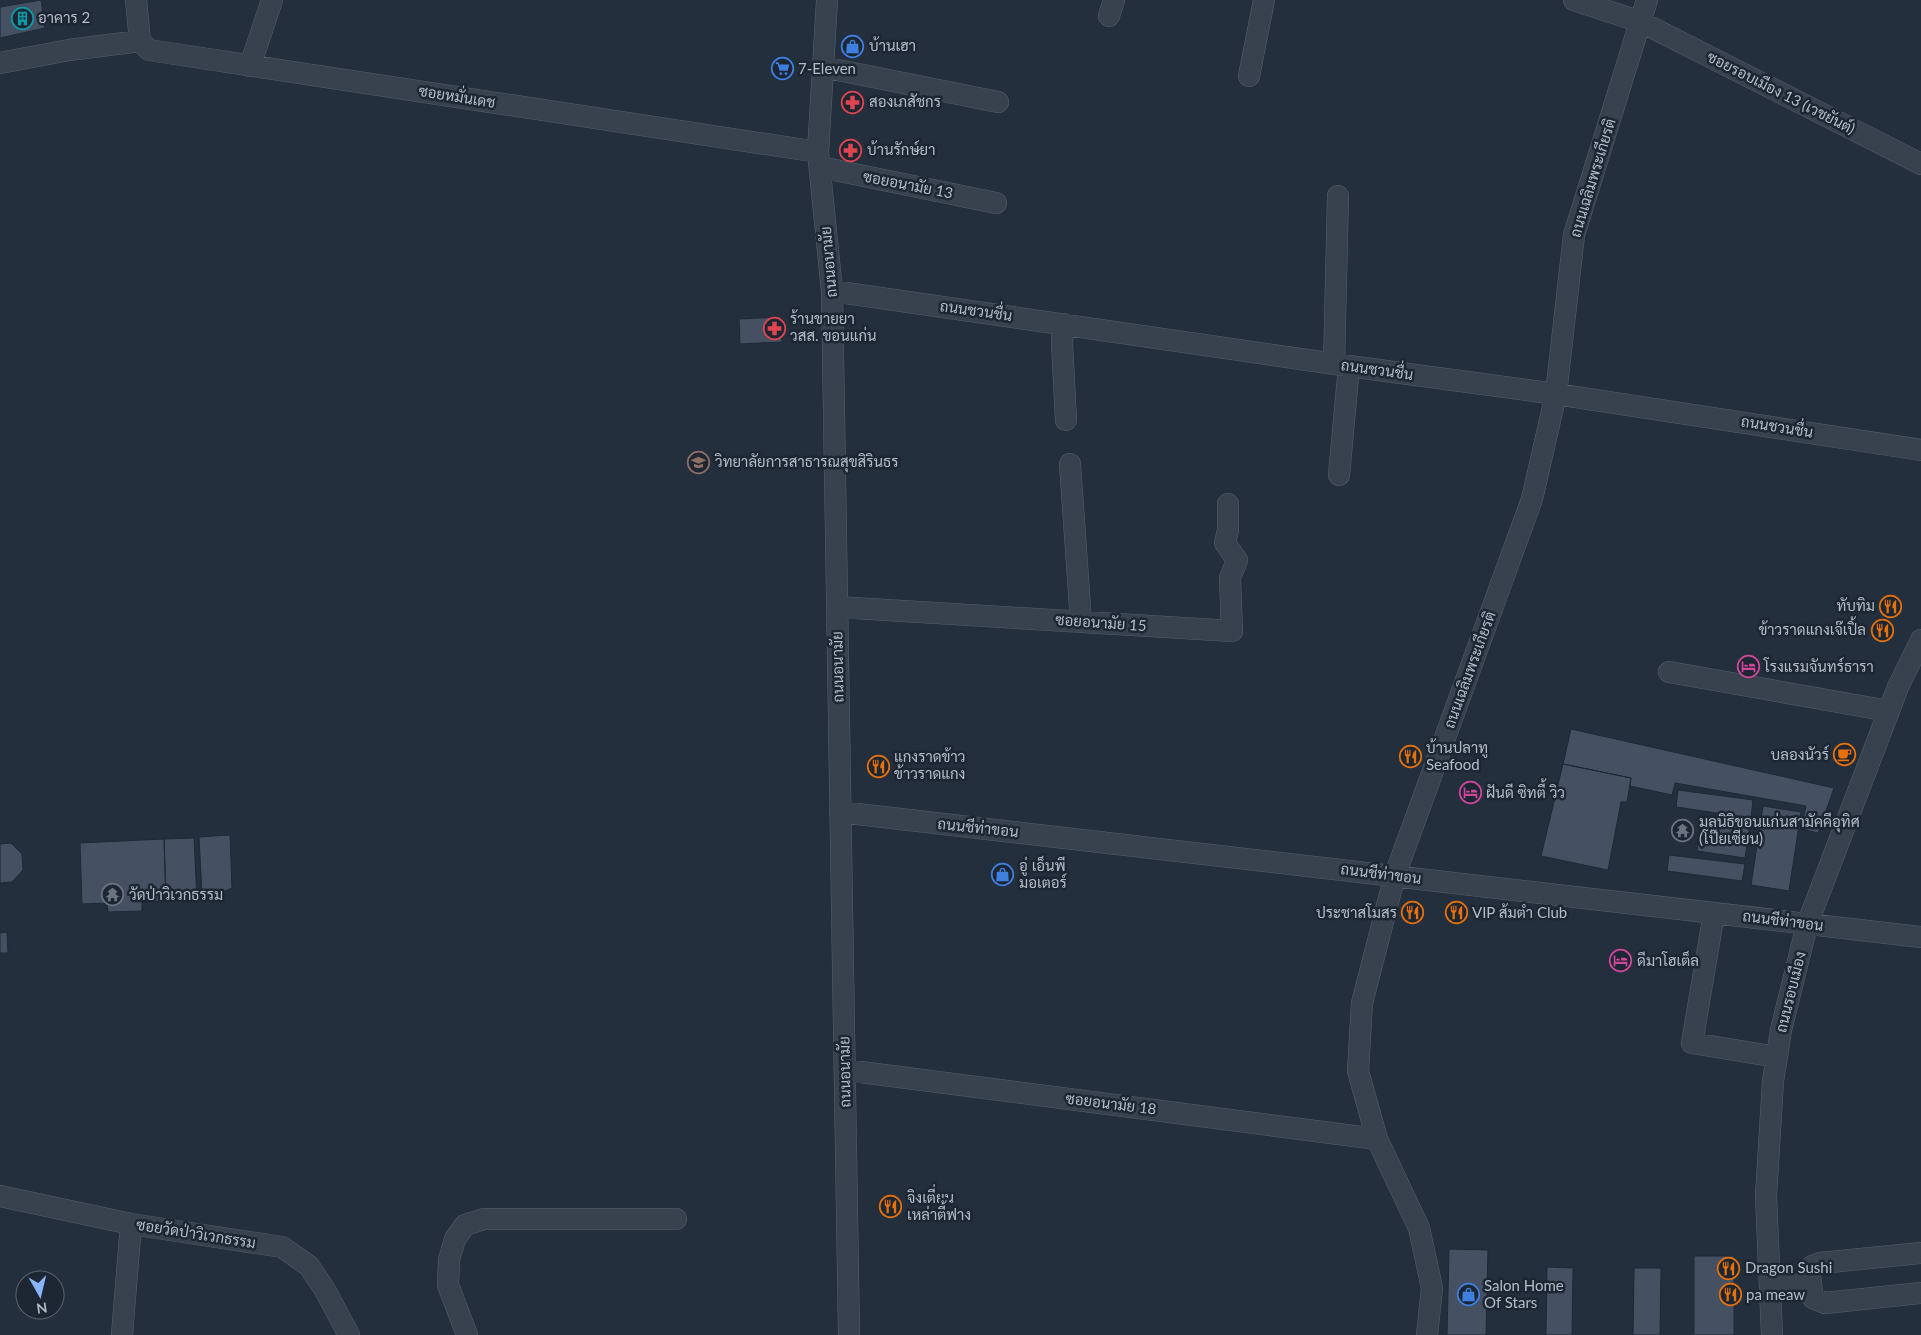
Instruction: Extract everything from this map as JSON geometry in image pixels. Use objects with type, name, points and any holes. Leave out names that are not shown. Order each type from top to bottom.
[{"type":"street","points":[[0,63],[69,50],[140,41],[136,0]]},
{"type":"street","points":[[250,66],[272,0]]},
{"type":"street","name":"ถนนอนามัย","points":[[827,0],[819,160],[832,290],[849,1335]]},
{"type":"street","points":[[1249,76],[1264,0]]},
{"type":"street","name":"ซอยรอบเมือง 13 (เวชยันต์)","points":[[1574,0],[1641,22],[1921,164]]},
{"type":"street","name":"ถนนเฉลิมพระเกียรติ","points":[[1427,1335],[1432,1288],[1418,1228],[1377,1139],[1358,1071],[1362,1003],[1395,875],[1532,499],[1556,394],[1574,235],[1647,0]]},
{"type":"street","name":"ซอยหมั่นเดช","points":[[140,41],[149,50],[819,160]]},
{"type":"street","points":[[823,67],[998,102]]},
{"type":"street","name":"ซอยอนามัย 13","points":[[819,160],[996,203]]},
{"type":"street","points":[[1338,196],[1341,365],[1339,475]]},
{"type":"street","name":"ถนนชวนชื่น","points":[[832,290],[1341,365],[1556,394],[1921,450]]},
{"type":"street","points":[[1062,324],[1066,420]]},
{"type":"street","points":[[1070,464],[1081,622]]},
{"type":"street","name":"ซอยอนามัย 15","points":[[837,607],[1232,631],[1230,578],[1237,560],[1225,543],[1228,530],[1228,504]]},
{"type":"street","name":"ถนนรอบเมือง","points":[[1772,1335],[1766,1196],[1773,1081],[1780,1030],[1807,925],[1889,711],[1921,640]]},
{"type":"street","points":[[1668,672],[1889,711]]},
{"type":"street","name":"ถนนชีท่าขอน","points":[[840,812],[1921,937]]},
{"type":"street","points":[[1714,913],[1692,1043],[1777,1057]]},
{"type":"street","name":"ซอยอนามัย 18","points":[[845,1070],[1377,1139]]},
{"type":"street","name":"ซอยวัดป่าวิเวกธรรม","points":[[0,1196],[131,1224],[282,1247],[309,1266],[325,1290],[349,1335]]},
{"type":"street","points":[[467,1335],[448,1285],[449,1260],[455,1238],[465,1226],[484,1218],[676,1219]]},
{"type":"street","points":[[122,1335],[131,1224]]},
{"type":"street","points":[[1921,1253],[1820,1263],[1812,1266],[1809,1270],[1813,1298],[1825,1303],[1921,1293]]},
{"type":"street","points":[[1770,1286],[1810,1285]]},
{"type":"building","name":"อาคาร 2","points":[[41,0],[45,28],[0,38],[0,7]]},
{"type":"building","points":[[780,317],[782,342],[740,344],[739,319]]},
{"type":"building","points":[[1571,729],[1834,788],[1818,833],[1801,829],[1806,806],[1675,783],[1672,795],[1630,786],[1631,778],[1563,764]]},
{"type":"building","points":[[1563,764],[1631,778],[1627,802],[1621,802],[1608,870],[1541,856]]},
{"type":"building","points":[[1678,790],[1753,800],[1751,818],[1676,807]]},
{"type":"building","points":[[1763,806],[1801,812],[1789,891],[1751,885]]},
{"type":"building","points":[[1702,817],[1750,824],[1745,858],[1697,851]]},
{"type":"building","points":[[230,835],[232,888],[214,896],[202,894],[199,837]]},
{"type":"building","points":[[194,838],[197,900],[166,901],[164,839]]},
{"type":"building","points":[[164,839],[166,901],[142,902],[142,911],[108,912],[107,903],[82,904],[80,843]]},
{"type":"building","points":[[11,843],[22,854],[23,870],[12,882],[0,883],[0,844]]},
{"type":"building","points":[[1669,855],[1745,864],[1742,881],[1667,871]]},
{"type":"building","points":[[7,932],[8,953],[0,953],[0,933]]},
{"type":"building","points":[[1449,1249],[1488,1250],[1486,1335],[1447,1335]]},
{"type":"building","points":[[1694,1256],[1734,1256],[1734,1335],[1694,1335]]},
{"type":"building","points":[[1547,1267],[1573,1268],[1572,1335],[1546,1335]]},
{"type":"building","points":[[1634,1268],[1661,1268],[1660,1335],[1633,1335]]},
{"type":"place","name":"อาคาร 2","points":[[22,18]]},
{"type":"place","name":"บ้านเฮา","points":[[853,46]]},
{"type":"place","name":"7-Eleven","points":[[782,69]]},
{"type":"place","name":"สองเภสัชกร","points":[[853,102]]},
{"type":"place","name":"บ้านรักษ์ยา","points":[[851,150]]},
{"type":"place","name":"ร้านขายยา วสส. ขอนแก่น","points":[[774,328]]},
{"type":"place","name":"วิทยาลัยการสาธารณสุขสิรินธร","points":[[699,462]]},
{"type":"place","name":"ทับทิม","points":[[1891,606]]},
{"type":"place","name":"ข้าวราดแกงเจ๊เปิ้ล","points":[[1882,630]]},
{"type":"place","name":"โรงแรมจันทร์ธารา","points":[[1748,667]]},
{"type":"place","name":"บลองนัวร์","points":[[1845,755]]},
{"type":"place","name":"บ้านปลาทู Seafood","points":[[1410,757]]},
{"type":"place","name":"แกงราดข้าว ข้าวราดแกง","points":[[878,766]]},
{"type":"place","name":"ฝันดี ซิทตี้ วิว","points":[[1470,793]]},
{"type":"place","name":"มูลนิธิขอนแก่นสามัคคีอุทิศ (โป๊ยเซียน)","points":[[1683,831]]},
{"type":"place","name":"อู่ เอ็นพี มอเตอร์","points":[[1003,875]]},
{"type":"place","name":"วัดป่าวิเวกธรรม","points":[[113,895]]},
{"type":"place","name":"ประชาสโมสร","points":[[1413,913]]},
{"type":"place","name":"VIP ส้มตำ Club","points":[[1456,913]]},
{"type":"place","name":"ดีมาโฮเต็ล","points":[[1621,961]]},
{"type":"place","name":"จิงเตี่ยน เหล่าตี้ฟาง","points":[[891,1207]]},
{"type":"place","name":"Dragon Sushi","points":[[1729,1268]]},
{"type":"place","name":"Salon Home Of Stars","points":[[1468,1295]]},
{"type":"place","name":"pa meaw","points":[[1730,1295]]}]
